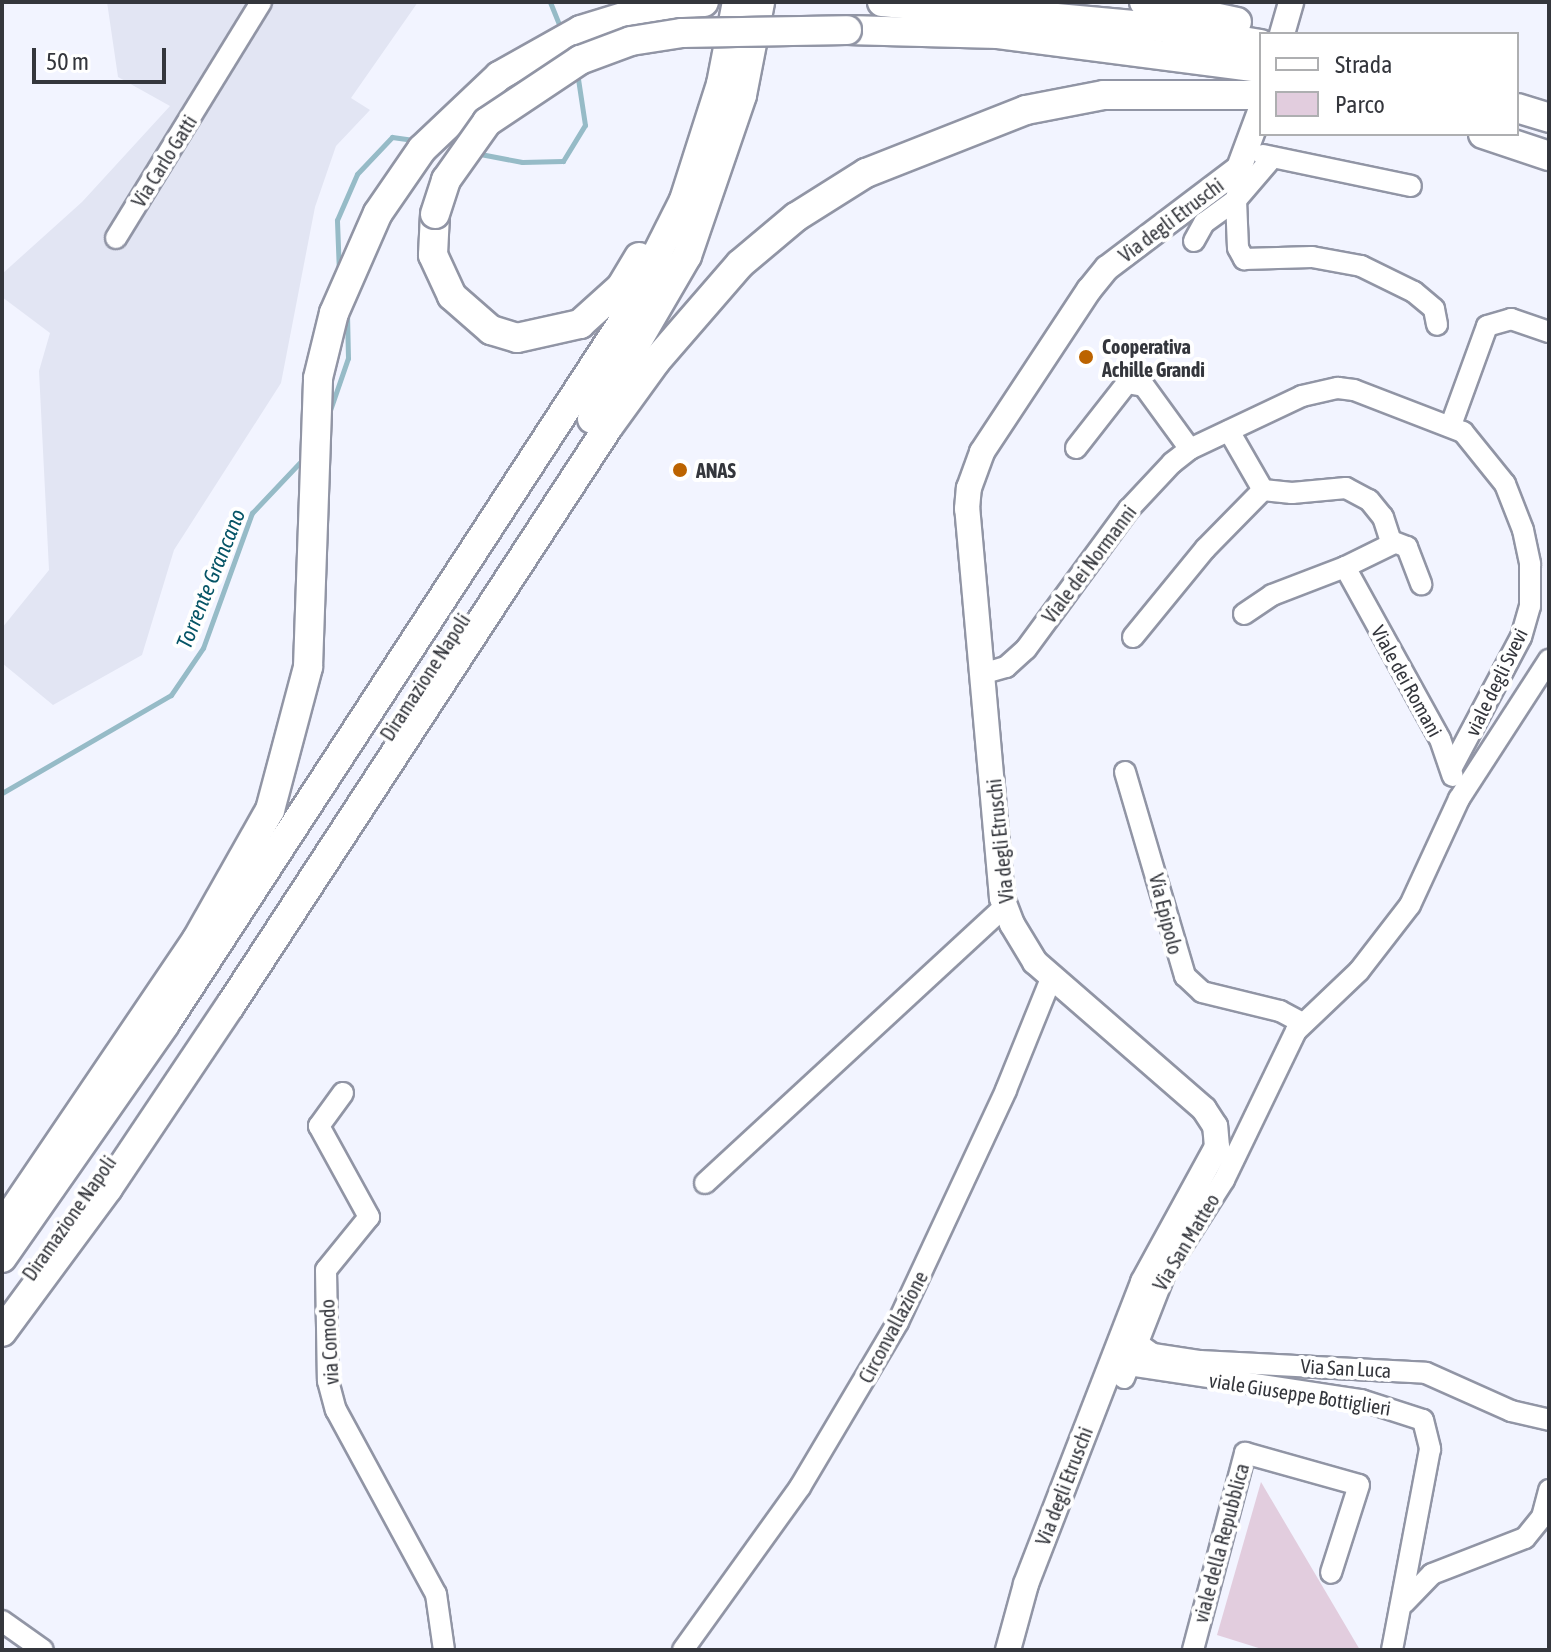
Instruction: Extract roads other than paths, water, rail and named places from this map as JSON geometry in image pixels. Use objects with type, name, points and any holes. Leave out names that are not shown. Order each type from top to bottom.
[{"type":"highway","points":[[2,1227],[197,939],[261,833],[297,726],[308,667],[313,424],[324,349],[358,249],[397,182],[480,91],[547,45],[624,15],[704,2]]},
{"type":"highway","name":"Diramazione Napoli","points":[[2,1258],[165,1024],[622,323],[684,200],[710,122],[737,2]]},
{"type":"highway","name":"Diramazione Napoli","points":[[2,1310],[97,1180],[218,999],[645,335],[687,256],[720,169],[742,95],[760,2]]},
{"type":"highway","points":[[882,2],[1158,27],[1259,44]]},
{"type":"highway","points":[[1144,2],[1284,32]]},
{"type":"highway","points":[[710,122],[621,287],[596,312],[565,331],[517,338],[491,330],[463,310],[440,277],[431,233],[435,214],[446,180],[487,122],[531,88],[580,60],[631,41],[682,33],[847,30],[998,34],[1259,68]]},
{"type":"highway","points":[[1519,92],[1549,101]]},
{"type":"highway","points":[[2,1332],[222,1019],[609,426],[656,361],[740,264],[796,217],[866,173],[1026,110],[1104,95],[1259,95]]},
{"type":"highway","points":[[1519,109],[1549,118]]},
{"type":"highway","points":[[1519,128],[1549,137]]},
{"type":"highway","points":[[1489,136],[1549,156]]},
{"type":"main road","points":[[1283,32],[1291,2]]},
{"type":"main road","name":"Via degli Etruschi","points":[[1008,1650],[1026,1584],[1143,1282],[1227,1151],[1204,1109],[1052,976],[1024,946],[1004,902],[985,673],[967,509],[982,452],[1098,278],[1261,155],[1261,136]]},
{"type":"street","name":"Via Carlo Gatti","points":[[116,238],[261,2]]},
{"type":"street","points":[[1194,241],[1204,223],[1236,200],[1261,155],[1411,186]]},
{"type":"street","points":[[1234,173],[1238,248],[1244,259],[1312,257],[1361,266],[1400,282],[1426,301],[1437,325]]},
{"type":"street","points":[[1451,425],[1487,326],[1511,319],[1549,332]]},
{"type":"street","points":[[1076,448],[1127,383],[1144,386],[1190,449]]},
{"type":"street","name":"viale degli Svevi","points":[[1229,431],[1302,396],[1338,388],[1451,425],[1478,446],[1505,484],[1530,564],[1530,606],[1521,637],[1451,769]]},
{"type":"street","points":[[1229,431],[1263,490]]},
{"type":"street","name":"Viale dei Normanni","points":[[985,673],[1006,667],[1026,649],[1152,480],[1190,449],[1229,431]]},
{"type":"street","points":[[1133,637],[1198,556],[1263,490],[1354,491],[1375,506],[1394,542],[1407,547],[1421,584]]},
{"type":"street","points":[[1244,614],[1272,595],[1345,567],[1394,542]]},
{"type":"street","name":"Viale dei Romani","points":[[1345,567],[1440,739],[1459,799]]},
{"type":"street","points":[[1303,1023],[1359,971],[1410,905],[1459,799],[1549,660]]},
{"type":"street","name":"Via Epipolo","points":[[1125,772],[1185,976],[1202,992],[1280,1011],[1303,1023]]},
{"type":"street","points":[[774,1103],[1004,902]]},
{"type":"street","points":[[705,1183],[1004,902]]},
{"type":"street","name":"Circonvallazione","points":[[683,1650],[800,1487],[898,1322],[1006,1090],[1052,976]]},
{"type":"street","name":"Via San Matteo","points":[[1127,1372],[1166,1271],[1227,1151],[1303,1023]]},
{"type":"street","name":"via Comodo","points":[[343,1093],[319,1126],[369,1217],[326,1270],[328,1381],[336,1410],[436,1594],[444,1650]]},
{"type":"street","name":"Via San Luca","points":[[1137,1343],[1153,1354],[1200,1361],[1426,1373],[1511,1411],[1549,1420]]},
{"type":"street","name":"viale Giuseppe Bottiglieri","points":[[1127,1372],[1361,1400],[1419,1416],[1430,1449],[1401,1606]]},
{"type":"street","name":"viale della Repubblica","points":[[1193,1650],[1245,1453],[1359,1485],[1331,1573]]},
{"type":"street","points":[[1392,1650],[1401,1606],[1432,1574],[1525,1538],[1542,1517],[1549,1490]]},
{"type":"street","points":[[2,1621],[43,1650]]},
{"type":"waterway","name":"Torrente Grancano","points":[[550,2],[561,29]]},
{"type":"waterway","name":"Torrente Grancano","points":[[475,153],[522,162],[563,161],[585,125],[577,72]]},
{"type":"waterway","name":"Torrente Grancano","points":[[339,273],[337,220],[357,174],[392,137],[419,141]]},
{"type":"waterway","name":"Torrente Grancano","points":[[328,416],[348,358],[347,314]]},
{"type":"waterway","name":"Torrente Grancano","points":[[2,793],[171,695],[203,648],[252,513],[303,459]]},
{"type":"place","name":"Cooperativa Achille Grandi","points":[[1086,357]]},
{"type":"place","name":"ANAS","points":[[680,470]]}]
